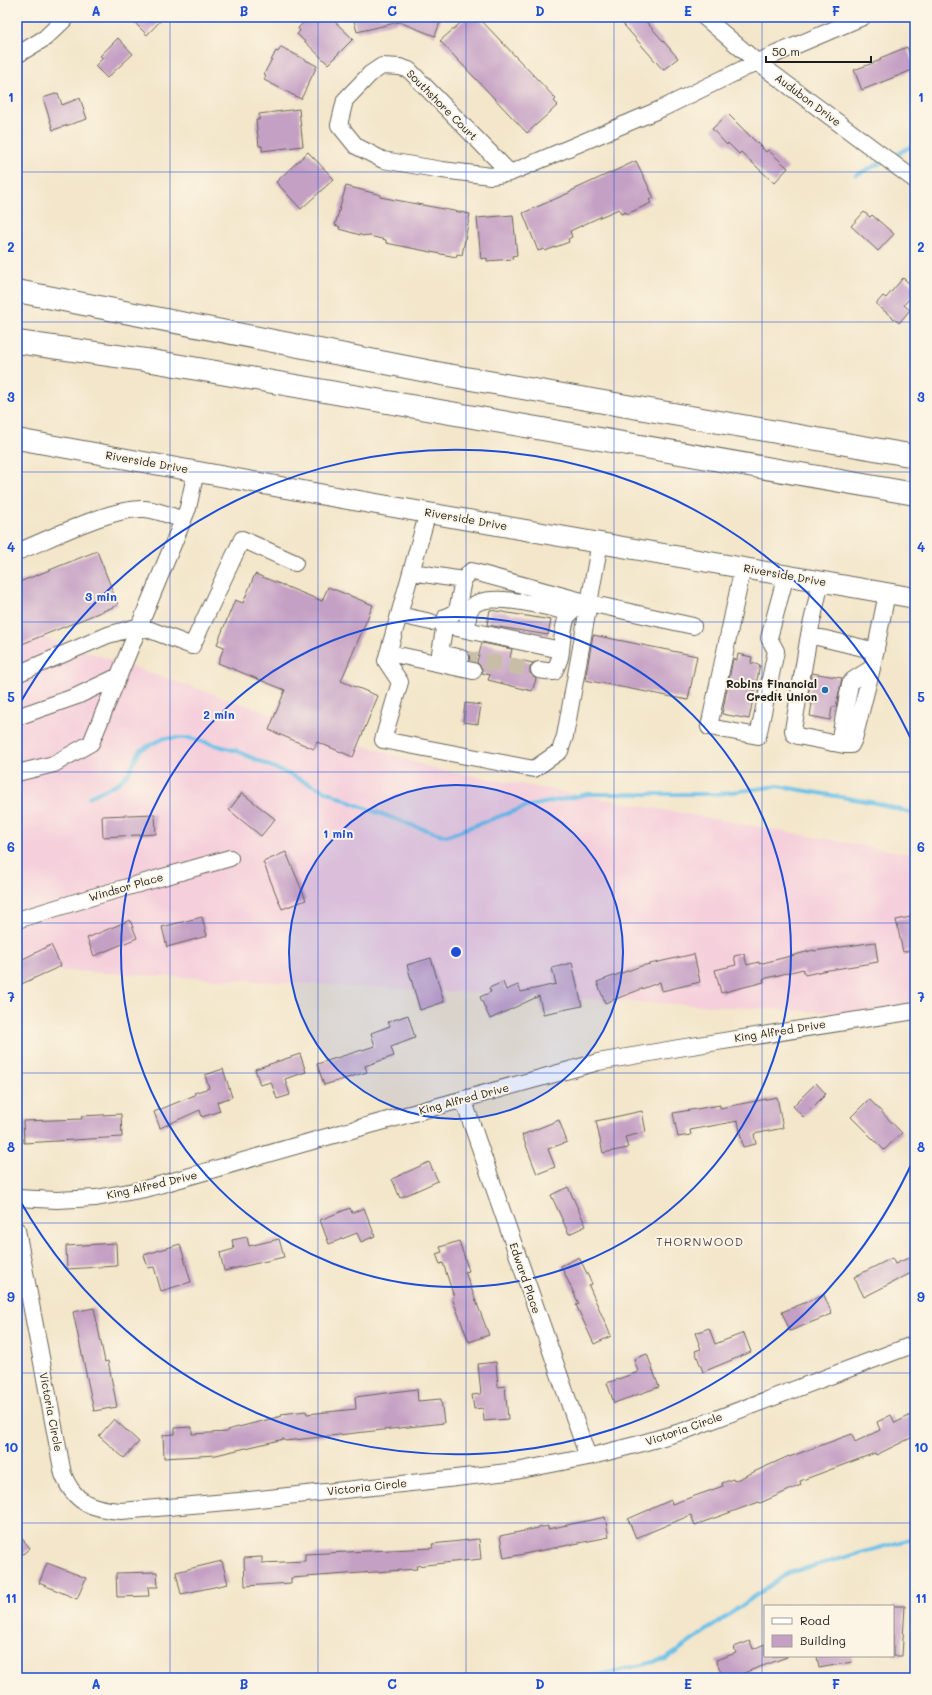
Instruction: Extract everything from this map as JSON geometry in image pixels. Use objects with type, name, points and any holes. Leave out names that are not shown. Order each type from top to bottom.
[{"type":"highway","points":[[17,291],[442,374],[915,456]]},
{"type":"highway","points":[[17,342],[160,362],[915,494]]},
{"type":"main road","name":"Riverside Drive","points":[[17,439],[915,598]]},
{"type":"street","points":[[17,55],[45,38],[67,17]]},
{"type":"street","name":"Audubon Drive","points":[[704,17],[757,62],[915,180]]},
{"type":"street","name":"Southshore Court","points":[[510,174],[409,70],[400,67],[382,66],[370,74],[345,100],[339,125],[356,146],[383,160],[442,170],[491,176],[510,174],[663,108],[757,62],[863,17]]},
{"type":"street","points":[[17,773],[54,764],[91,743],[184,520],[196,471]]},
{"type":"street","points":[[17,552],[88,523],[125,510],[151,510],[184,520]]},
{"type":"street","points":[[428,512],[386,661],[400,682],[384,740],[534,769],[560,751],[565,736],[600,542]]},
{"type":"street","points":[[17,674],[108,635],[140,626],[192,646],[242,539],[295,563]]},
{"type":"street","points":[[742,567],[709,727],[758,736],[776,651],[769,638],[786,575]]},
{"type":"street","points":[[412,572],[463,580]]},
{"type":"street","points":[[437,624],[457,611],[463,580],[471,572],[589,603],[693,626]]},
{"type":"street","points":[[821,582],[809,635],[793,732],[798,736],[836,744],[836,741],[840,737],[850,684],[866,672],[876,650],[887,593]]},
{"type":"street","points":[[468,630],[468,618],[471,608],[480,601],[509,600],[571,613]]},
{"type":"street","points":[[539,670],[554,672],[560,659],[565,619],[575,608],[589,603]]},
{"type":"street","points":[[400,615],[561,650]]},
{"type":"street","points":[[437,624],[440,653],[461,658]]},
{"type":"street","points":[[809,635],[876,650]]},
{"type":"street","points":[[389,653],[473,671]]},
{"type":"street","points":[[17,717],[77,696],[119,676]]},
{"type":"street","name":"Windsor Place","points":[[20,919],[230,858]]},
{"type":"street","name":"King Alfred Drive","points":[[17,1198],[57,1200],[96,1198],[145,1189],[598,1062],[915,1010]]},
{"type":"street","name":"Edward Place","points":[[463,1099],[588,1457]]},
{"type":"street","name":"Victoria Circle","points":[[17,1230],[63,1474],[67,1485],[81,1502],[106,1510],[121,1511],[239,1501],[516,1471],[588,1457],[639,1444],[684,1430],[915,1344]]},
{"type":"shaded area","points":[[17,628],[435,769],[915,855],[915,1017],[17,968]]},
{"type":"building","points":[[129,17],[164,17],[147,35]]},
{"type":"building","points":[[309,17],[330,17],[353,39],[328,64],[297,34],[300,31],[298,28]]},
{"type":"building","points":[[353,17],[442,17],[435,36],[399,22],[357,32]]},
{"type":"building","points":[[467,17],[478,17],[556,99],[554,101],[558,105],[527,133],[440,41]]},
{"type":"building","points":[[617,17],[642,17],[678,58],[663,70]]},
{"type":"building","points":[[118,38],[133,54],[107,78],[95,66],[103,58],[100,56]]},
{"type":"building","points":[[281,47],[317,66],[301,99],[264,80],[266,75],[264,74],[276,51],[278,52]]},
{"type":"building","points":[[907,47],[915,69],[862,90],[854,70],[881,60],[880,58]]},
{"type":"building","points":[[58,93],[62,105],[80,98],[87,119],[53,130],[43,98]]},
{"type":"building","points":[[299,109],[303,146],[262,151],[262,146],[259,146],[256,120],[259,120],[259,114]]},
{"type":"building","points":[[728,114],[766,152],[768,150],[788,168],[774,183],[741,152],[739,154],[728,143],[727,145],[712,129]]},
{"type":"building","points":[[308,152],[334,179],[301,209],[276,182]]},
{"type":"building","points":[[636,161],[654,198],[649,200],[651,203],[627,214],[626,212],[621,214],[619,209],[600,217],[570,231],[572,237],[568,239],[569,242],[545,251],[544,249],[538,251],[523,213]]},
{"type":"building","points":[[346,186],[381,195],[380,197],[470,214],[462,255],[457,254],[456,257],[386,243],[386,240],[339,229],[340,227],[335,225]]},
{"type":"building","points":[[864,212],[870,217],[872,215],[894,234],[878,251],[851,226]]},
{"type":"building","points":[[513,215],[517,255],[512,256],[513,259],[487,261],[487,258],[481,259],[477,218]]},
{"type":"building","points":[[903,278],[915,288],[915,292],[904,305],[910,310],[899,323],[876,304],[883,296],[886,298]]},
{"type":"building","points":[[97,551],[118,605],[17,646],[17,583]]},
{"type":"building","points":[[255,574],[322,601],[328,587],[373,605],[341,681],[378,696],[353,757],[317,742],[314,749],[269,730],[285,690],[218,663],[224,647],[217,644],[235,600],[243,603]]},
{"type":"building","points":[[490,610],[551,620],[548,635],[487,625]]},
{"type":"building","points":[[593,635],[697,656],[688,700],[585,680]]},
{"type":"building","points":[[482,643],[512,649],[510,658],[533,663],[530,668],[530,673],[536,679],[532,691],[488,680],[490,675],[482,673],[482,668],[477,662]]},
{"type":"building","points":[[738,654],[752,657],[751,663],[760,665],[749,719],[722,714],[733,659],[737,660]]},
{"type":"building","name":"Robins Financial Credit Union","points":[[812,673],[842,678],[836,707],[832,707],[830,720],[810,716],[812,703],[807,702]]},
{"type":"building","points":[[465,703],[481,705],[478,724],[463,722]]},
{"type":"building","points":[[242,793],[275,819],[261,836],[229,810]]},
{"type":"building","points":[[155,814],[156,834],[103,837],[102,816]]},
{"type":"building","points":[[286,852],[306,900],[282,909],[263,862]]},
{"type":"building","points":[[915,916],[915,949],[903,952],[896,920]]},
{"type":"building","points":[[202,917],[207,936],[167,947],[162,927]]},
{"type":"building","points":[[130,920],[137,938],[94,956],[87,938]]},
{"type":"building","points":[[875,942],[878,962],[805,975],[803,969],[763,979],[764,982],[721,993],[715,970],[736,965],[734,956],[744,954],[747,965],[759,962],[759,964],[814,950]]},
{"type":"building","points":[[51,945],[61,966],[17,986],[17,962]]},
{"type":"building","points":[[694,954],[700,982],[662,991],[660,982],[605,1003],[597,982],[641,966]]},
{"type":"building","points":[[431,958],[444,1002],[420,1010],[407,965]]},
{"type":"building","points":[[572,963],[582,1006],[543,1014],[539,996],[490,1019],[480,997],[491,992],[489,988],[503,982],[506,990],[518,985],[521,992],[556,984],[552,968]]},
{"type":"building","points":[[408,1015],[415,1038],[391,1047],[394,1056],[365,1066],[367,1072],[324,1085],[317,1064],[375,1046],[371,1033],[390,1026],[388,1022]]},
{"type":"building","points":[[300,1054],[306,1072],[285,1079],[290,1095],[277,1099],[271,1082],[260,1085],[255,1069]]},
{"type":"building","points":[[223,1069],[232,1097],[217,1102],[220,1111],[202,1117],[200,1110],[160,1128],[154,1112],[195,1095],[194,1093],[209,1088],[205,1075]]},
{"type":"building","points":[[816,1083],[826,1094],[803,1117],[793,1106]]},
{"type":"building","points":[[777,1097],[783,1128],[754,1134],[756,1144],[743,1147],[738,1121],[690,1130],[691,1135],[678,1137],[673,1113],[720,1105],[720,1108]]},
{"type":"building","points":[[869,1099],[902,1133],[884,1150],[851,1117]]},
{"type":"building","points":[[642,1111],[646,1132],[625,1137],[628,1148],[603,1153],[596,1121]]},
{"type":"building","points":[[121,1114],[122,1137],[24,1143],[23,1121],[82,1119],[81,1116]]},
{"type":"building","points":[[559,1120],[567,1142],[548,1149],[555,1167],[537,1174],[522,1135]]},
{"type":"building","points":[[429,1162],[438,1181],[400,1198],[392,1179]]},
{"type":"building","points":[[568,1187],[586,1226],[569,1234],[551,1195]]},
{"type":"building","points":[[350,1208],[352,1213],[364,1208],[375,1236],[361,1242],[357,1233],[329,1244],[320,1220]]},
{"type":"building","points":[[247,1237],[249,1246],[279,1239],[284,1257],[224,1271],[220,1253],[234,1249],[232,1240]]},
{"type":"building","points":[[459,1241],[469,1271],[465,1272],[489,1335],[469,1342],[452,1298],[454,1297],[443,1263],[440,1264],[436,1254],[442,1252],[440,1247]]},
{"type":"building","points":[[116,1243],[117,1266],[67,1269],[66,1246]]},
{"type":"building","points":[[180,1244],[191,1282],[161,1291],[154,1267],[148,1268],[144,1255]]},
{"type":"building","points":[[915,1255],[915,1271],[864,1297],[854,1277],[892,1258],[895,1264]]},
{"type":"building","points":[[579,1257],[592,1284],[589,1286],[611,1336],[594,1344],[576,1305],[579,1304],[561,1266]]},
{"type":"building","points":[[824,1295],[832,1314],[790,1331],[782,1312]]},
{"type":"building","points":[[94,1308],[105,1362],[108,1361],[117,1407],[94,1411],[73,1312]]},
{"type":"building","points":[[709,1328],[715,1344],[744,1333],[751,1352],[703,1372],[695,1351],[701,1349],[695,1333]]},
{"type":"building","points":[[647,1354],[659,1387],[614,1403],[607,1383],[638,1372],[634,1359]]},
{"type":"building","points":[[496,1362],[498,1387],[505,1386],[508,1419],[484,1421],[483,1408],[474,1409],[472,1395],[481,1394],[478,1364]]},
{"type":"building","points":[[417,1389],[418,1401],[441,1399],[444,1423],[285,1441],[284,1439],[216,1455],[164,1458],[163,1435],[175,1434],[175,1428],[192,1427],[192,1434],[227,1432],[227,1430],[282,1416],[281,1414],[306,1411],[307,1414],[356,1409],[355,1397]]},
{"type":"building","points":[[915,1413],[915,1436],[876,1455],[875,1453],[800,1481],[801,1485],[760,1503],[759,1502],[695,1525],[691,1515],[636,1538],[628,1519],[671,1500],[672,1504],[723,1486],[722,1483],[733,1479],[734,1481],[789,1456],[852,1434],[855,1442],[880,1430],[877,1422],[891,1415],[895,1423]]},
{"type":"building","points":[[114,1419],[139,1442],[124,1458],[99,1436]]},
{"type":"building","points":[[605,1517],[609,1537],[504,1558],[500,1536],[548,1526],[548,1529]]},
{"type":"building","points":[[17,1533],[30,1548],[17,1559]]},
{"type":"building","points":[[479,1539],[481,1559],[416,1566],[417,1569],[291,1578],[291,1583],[245,1586],[244,1558],[262,1557],[262,1563],[305,1561],[305,1554],[433,1548],[432,1544]]},
{"type":"building","points":[[222,1561],[228,1584],[181,1594],[176,1572]]},
{"type":"building","points":[[47,1563],[86,1578],[77,1599],[39,1583]]},
{"type":"building","points":[[157,1572],[158,1587],[148,1587],[149,1596],[117,1597],[116,1573]]},
{"type":"building","points":[[894,1606],[905,1606],[902,1656],[894,1656]]},
{"type":"building","points":[[750,1641],[753,1649],[764,1644],[764,1657],[787,1657],[730,1678],[723,1678],[716,1660],[736,1653],[734,1647]]},
{"type":"building","points":[[817,1657],[851,1657],[852,1662],[819,1668]]},
{"type":"waterway","points":[[891,158],[915,144]]},
{"type":"waterway","points":[[856,175],[885,161]]},
{"type":"waterway","points":[[89,797],[118,783],[129,772],[140,750],[164,738],[190,738],[237,751],[357,805],[446,836],[525,807],[588,794],[717,794],[778,786],[876,803],[915,814]]},
{"type":"waterway","points":[[587,1678],[666,1659],[788,1573],[915,1538]]},
{"type":"tunnel","points":[[461,658],[539,670]]},
{"type":"place","name":"Robins Financial Credit Union","points":[[825,690]]},
{"type":"district","name":"THORNWOOD","points":[[700,1242]]}]
